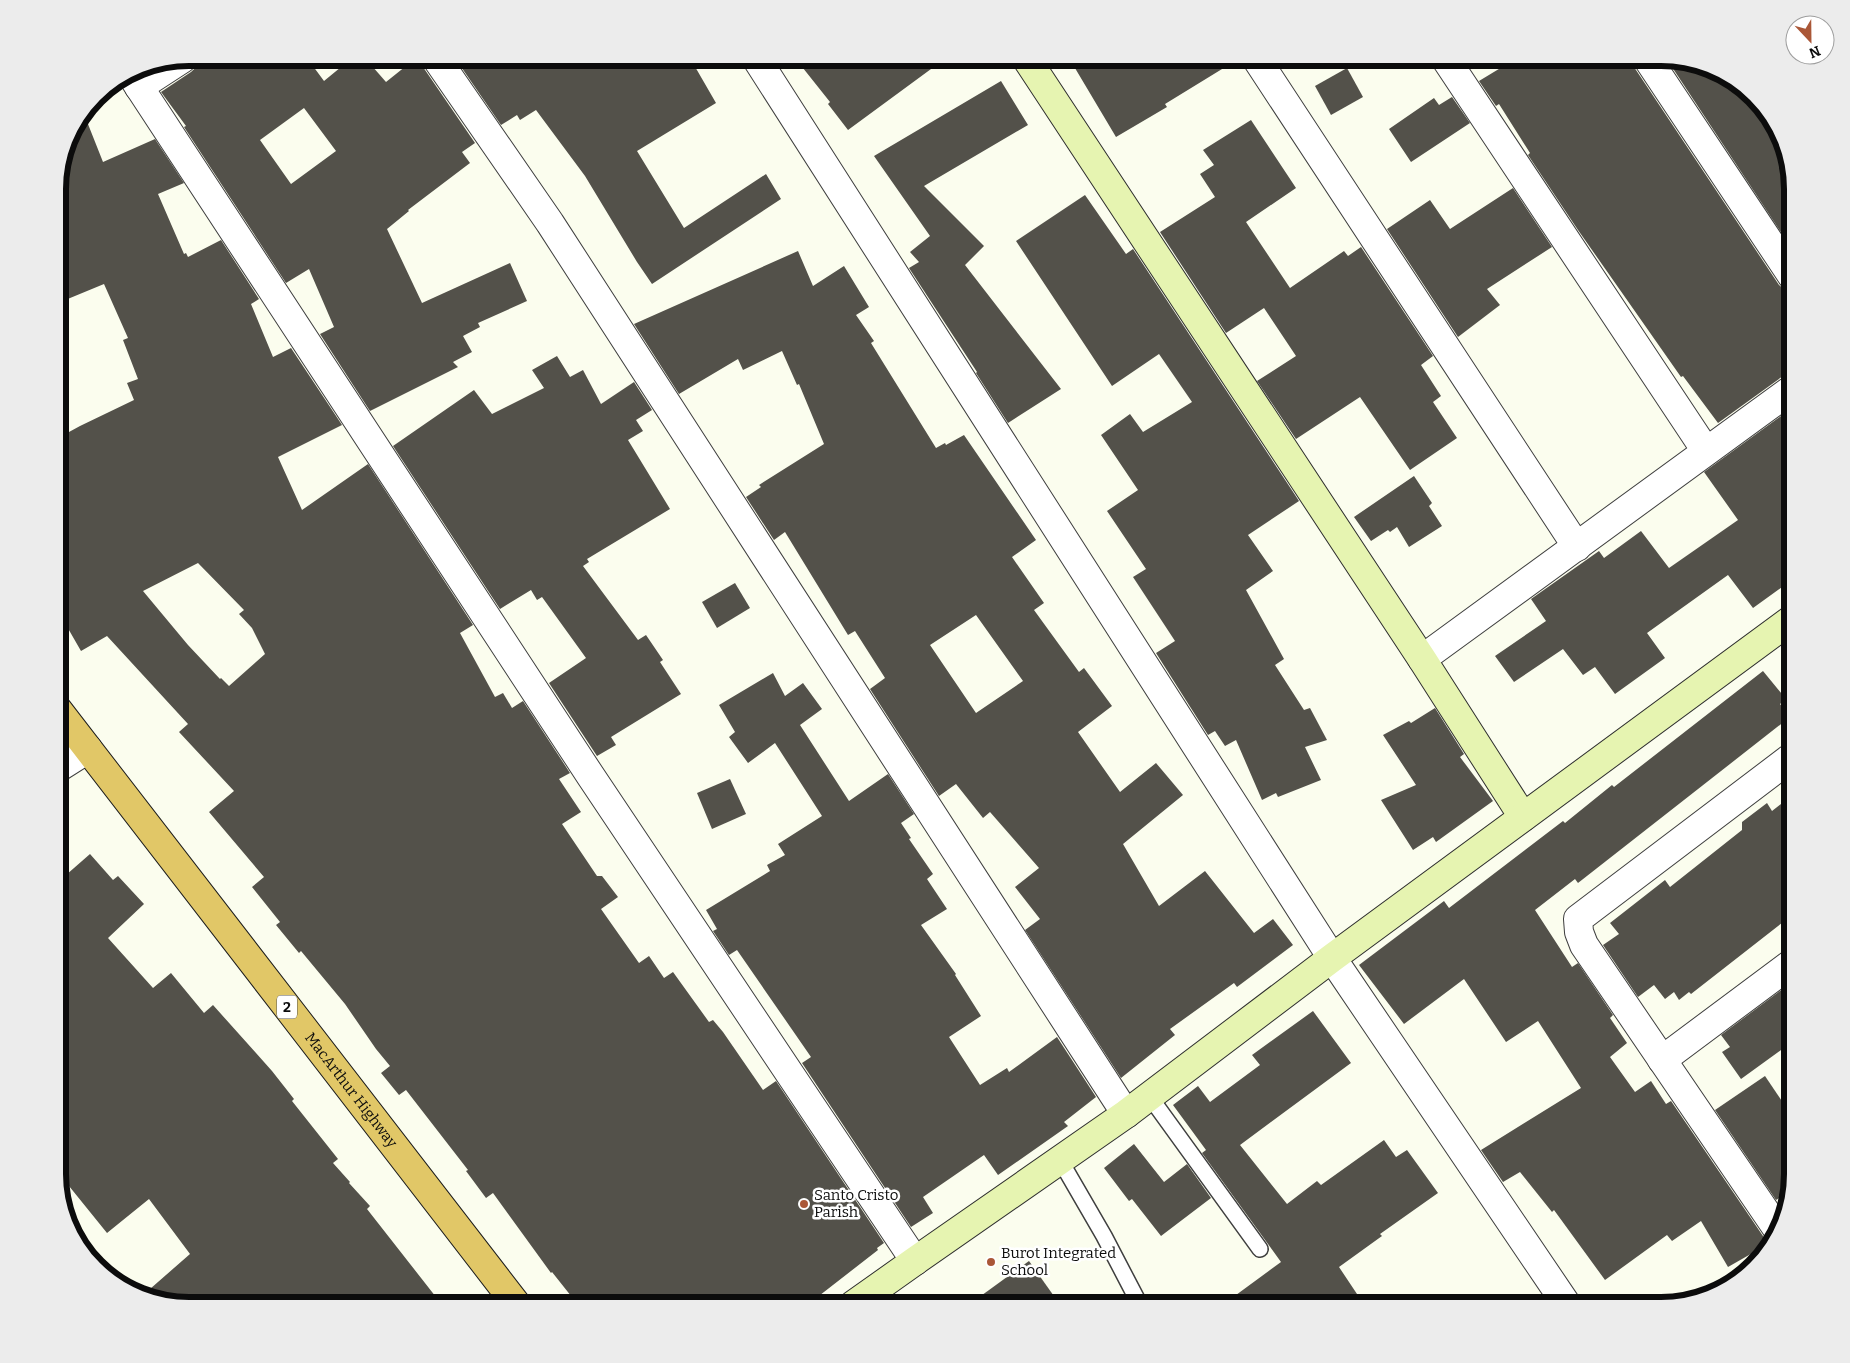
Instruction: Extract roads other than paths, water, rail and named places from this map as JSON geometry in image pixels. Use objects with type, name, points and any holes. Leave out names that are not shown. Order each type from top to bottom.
[{"type":"highway","name":"MacArthur Highway","points":[[67,722],[509,1297]]},
{"type":"street","points":[[442,66],[550,222],[1126,1114]]},
{"type":"street","points":[[761,66],[1332,958],[1561,1297]]},
{"type":"street","points":[[1031,66],[1422,659],[1523,817]]},
{"type":"street","points":[[1261,66],[1577,547]]},
{"type":"street","points":[[1450,66],[1706,451]]},
{"type":"street","points":[[1652,66],[1784,264]]},
{"type":"street","points":[[152,73],[135,80],[590,775],[915,1261]]},
{"type":"street","points":[[1422,659],[1784,395]]},
{"type":"street","points":[[865,1297],[1150,1097],[1332,958],[1784,624]]},
{"type":"street","points":[[67,762],[88,749]]},
{"type":"street","points":[[1773,1223],[1584,945],[1579,932],[1578,919],[1784,763]]},
{"type":"street","points":[[1662,1060],[1784,969]]},
{"type":"lane","points":[[1150,1097],[1260,1249]]},
{"type":"lane","points":[[1060,1160],[1104,1236],[1135,1297]]},
{"type":"place","name":"Santo Cristo Parish","points":[[804,1204]]},
{"type":"place","name":"Burot Integrated School","points":[[991,1262]]}]
